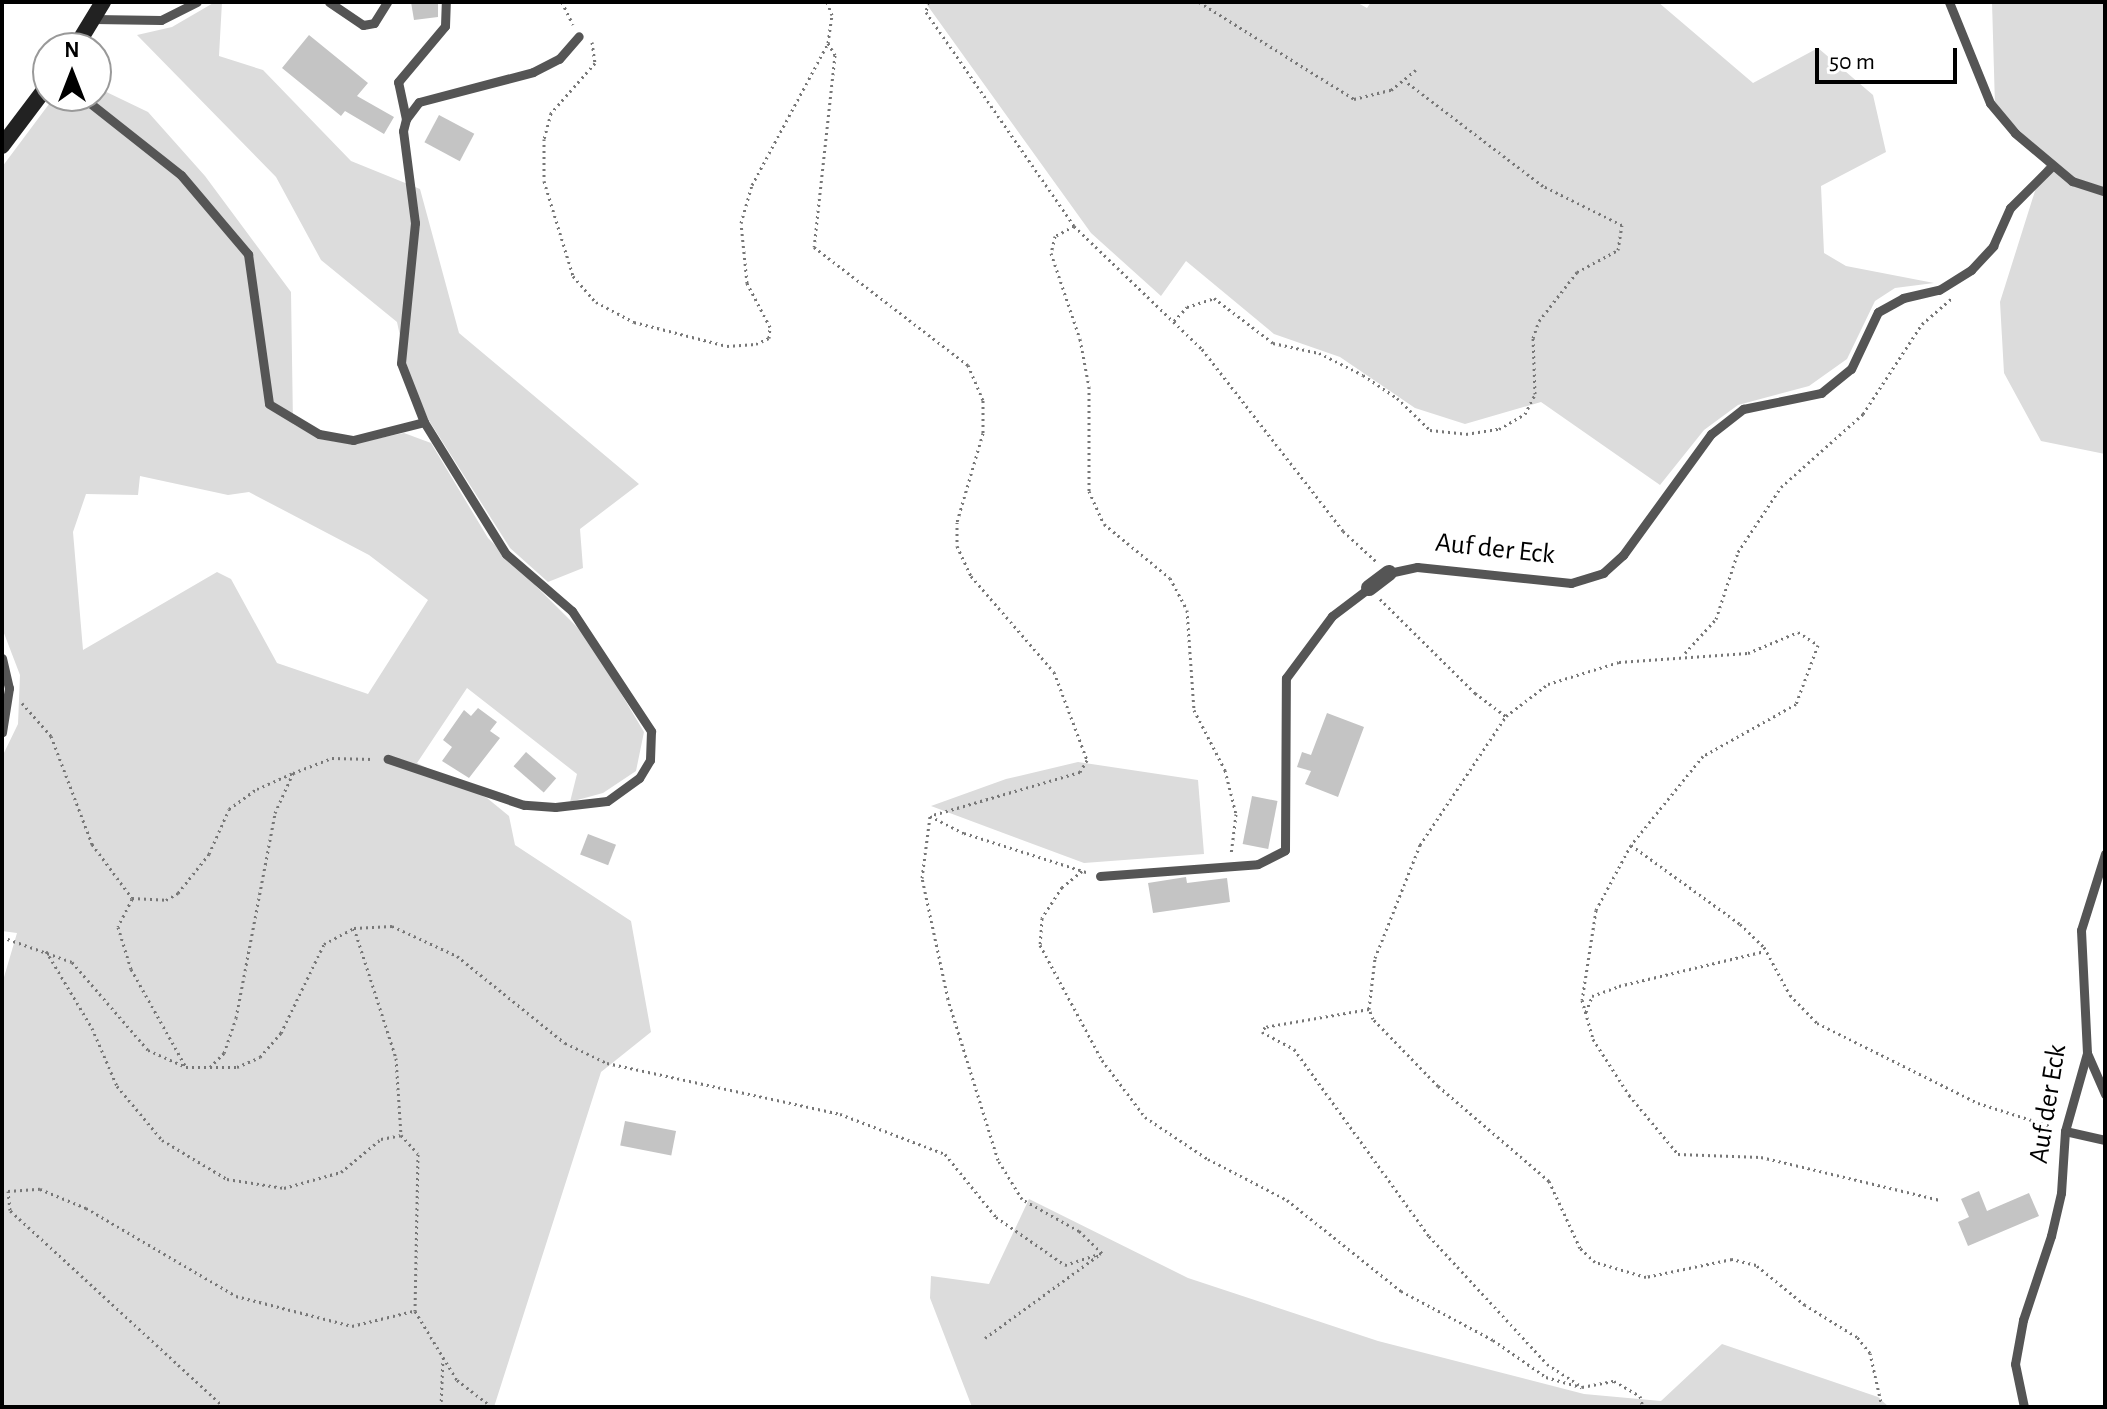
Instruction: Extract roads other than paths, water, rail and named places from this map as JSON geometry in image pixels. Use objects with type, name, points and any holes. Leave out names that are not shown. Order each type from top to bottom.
[{"type":"street","points":[[85,32],[103,2]]},
{"type":"street","points":[[2,146],[32,106]]},
{"type":"street","name":"Auf der Eck","points":[[1369,588],[1389,573]]},
{"type":"lane","points":[[94,19],[161,20],[197,2]]},
{"type":"lane","points":[[329,2],[363,25],[374,23],[387,2]]},
{"type":"lane","points":[[406,119],[398,82],[445,26],[446,2]]},
{"type":"lane","points":[[1949,2],[1990,103],[2051,167],[2072,181],[2105,192]]},
{"type":"lane","points":[[388,759],[524,805],[555,807],[607,801],[639,778],[650,760],[651,731],[572,611],[506,554],[424,422],[401,363],[415,223],[403,131],[406,119],[419,102],[533,72],[559,59],[579,36]]},
{"type":"lane","points":[[101,112],[181,175],[248,254],[269,404],[319,434],[353,440],[424,422]]},
{"type":"lane","name":"Auf der Eck","points":[[1389,573],[1417,567],[1571,583],[1603,573],[1623,555],[1711,434],[1743,409],[1821,393],[1851,369],[1878,312],[1903,298],[1939,290],[1971,270],[1993,246],[2010,208],[2051,167]]},
{"type":"lane","name":"Auf der Eck","points":[[1100,876],[1267,862],[1285,850],[1286,678],[1332,616],[1369,588]]},
{"type":"lane","points":[[2,658],[9,688],[2,732]]},
{"type":"lane","name":"Auf der Eck","points":[[2024,1407],[2015,1364],[2061,1193],[2065,1131],[2087,1053],[2081,930],[2105,854]]},
{"type":"lane","points":[[2087,1053],[2105,1094]]},
{"type":"lane","points":[[2065,1131],[2105,1140]]}]
